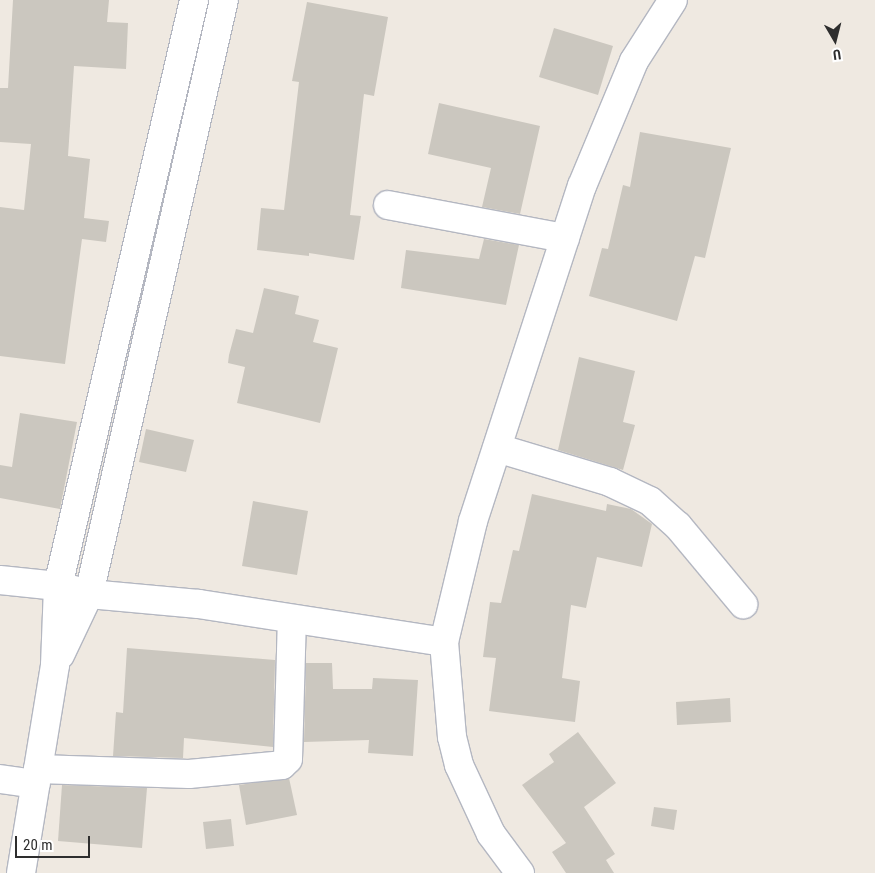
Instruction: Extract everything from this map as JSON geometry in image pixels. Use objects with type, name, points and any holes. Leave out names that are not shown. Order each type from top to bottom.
[{"type":"street","points":[[21,873],[55,665],[58,586],[194,0]]},
{"type":"street","points":[[55,665],[89,594],[224,0]]},
{"type":"street","points":[[520,873],[491,834],[459,765],[451,727],[444,642],[457,574],[565,238],[611,109],[634,61],[673,0]]},
{"type":"street","points":[[388,204],[565,238]]},
{"type":"street","points":[[497,448],[610,482],[650,501],[678,526],[744,604]]},
{"type":"street","points":[[0,580],[58,586],[89,594],[199,604],[444,642]]},
{"type":"street","points":[[0,779],[189,774],[282,765],[288,759],[292,619]]},
{"type":"building","points":[[13,0],[109,0],[107,22],[128,23],[126,69],[74,66],[68,156],[90,159],[84,218],[109,221],[106,242],[82,239],[65,364],[0,356],[0,207],[24,210],[31,144],[0,142],[0,88],[8,88]]},
{"type":"building","points":[[307,2],[388,17],[374,96],[364,94],[350,215],[361,216],[354,260],[309,253],[309,256],[257,250],[261,208],[284,210],[299,82],[292,81]]},
{"type":"building","points":[[554,28],[613,46],[598,95],[539,77]]},
{"type":"building","points":[[439,103],[540,126],[520,214],[482,207],[491,168],[428,154]]},
{"type":"building","points":[[640,132],[731,148],[705,258],[695,256],[677,321],[589,296],[602,248],[608,249],[623,185],[630,187]]},
{"type":"building","points":[[484,239],[519,245],[506,305],[401,288],[406,250],[479,259]]},
{"type":"building","points":[[264,288],[299,296],[295,314],[319,320],[313,342],[338,348],[320,423],[237,403],[245,367],[228,363],[229,355],[236,329],[253,333]]},
{"type":"building","points":[[579,357],[635,371],[623,422],[635,425],[623,470],[558,450]]},
{"type":"building","points":[[20,413],[77,422],[60,509],[0,498],[0,465],[12,467]]},
{"type":"building","points":[[146,429],[194,440],[186,472],[139,462]]},
{"type":"building","points":[[532,494],[606,511],[607,504],[631,509],[652,524],[642,567],[597,557],[586,608],[571,605],[562,678],[580,681],[575,722],[489,711],[496,658],[483,657],[490,602],[501,603],[513,550],[519,551]]},
{"type":"building","points":[[253,501],[308,511],[297,575],[242,566]]},
{"type":"building","points":[[127,648],[275,660],[273,747],[184,738],[183,758],[113,756],[116,712],[123,713]]},
{"type":"building","points":[[306,663],[332,663],[333,689],[372,689],[373,678],[418,680],[413,756],[368,753],[369,740],[304,742]]},
{"type":"building","points":[[730,698],[731,722],[677,725],[676,702]]},
{"type":"building","points":[[578,732],[616,783],[584,807],[615,854],[606,860],[614,873],[566,873],[552,852],[566,843],[522,785],[554,762],[549,754]]},
{"type":"building","points":[[289,778],[297,815],[246,825],[239,785]]},
{"type":"building","points":[[62,785],[147,788],[142,848],[58,841]]},
{"type":"building","points":[[654,807],[677,810],[674,830],[651,826]]},
{"type":"building","points":[[231,819],[234,846],[206,849],[203,822]]}]
